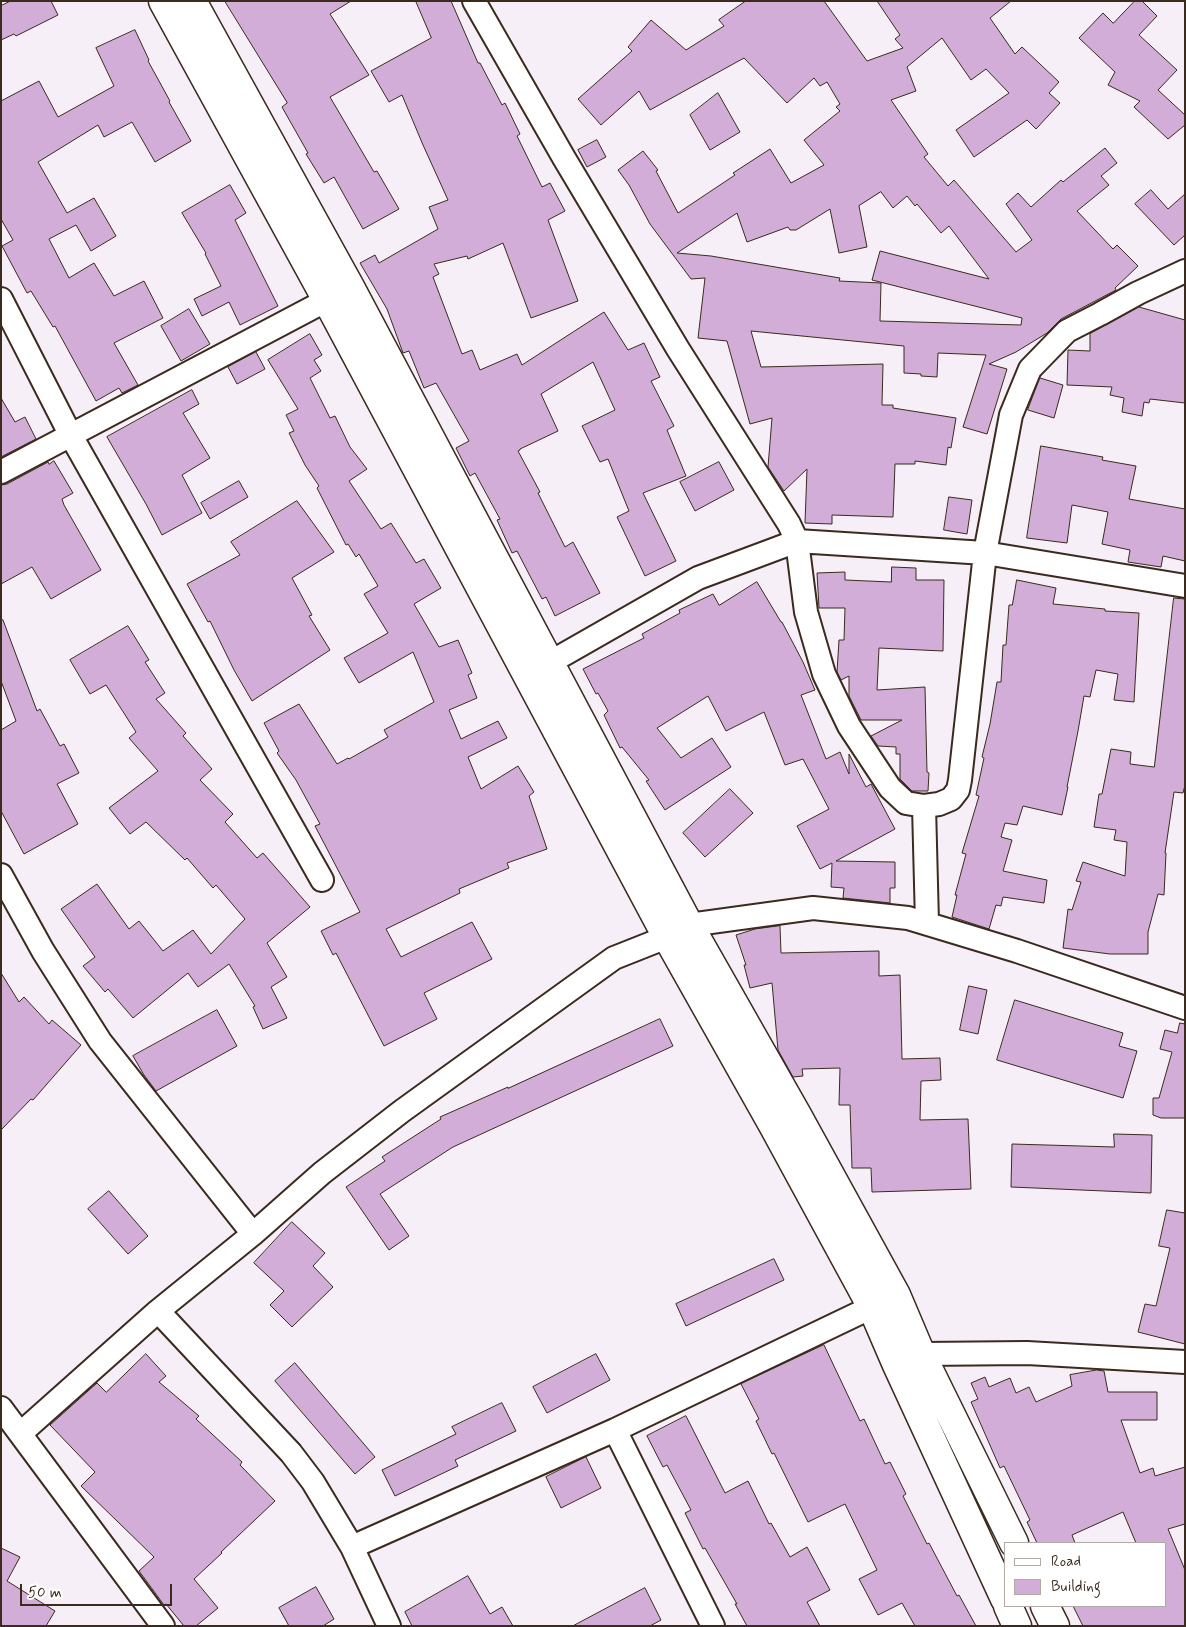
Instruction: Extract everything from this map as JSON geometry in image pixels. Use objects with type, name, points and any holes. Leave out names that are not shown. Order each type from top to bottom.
[{"type":"main road","points":[[163,1],[678,931],[797,1115],[896,1296],[921,1354],[1014,1542]]},
{"type":"main road","points":[[192,1],[350,288],[549,663],[774,1127],[872,1307],[1004,1597]]},
{"type":"main road","points":[[1008,1607],[1017,1626]]},
{"type":"main road","points":[[1046,1607],[1055,1626]]},
{"type":"street","points":[[474,1],[564,158],[673,340],[778,506],[797,541],[806,612],[824,674],[848,726],[890,788],[906,803],[924,806],[939,804],[951,799],[958,790],[985,553],[1011,415],[1030,369],[1067,331],[1138,293],[1185,271]]},
{"type":"street","points":[[1,298],[70,434],[322,880]]},
{"type":"street","points":[[1,472],[327,300]]},
{"type":"street","points":[[549,663],[698,578],[797,541],[985,553],[1185,586]]},
{"type":"street","points":[[924,806],[928,923]]},
{"type":"street","points":[[1,875],[42,951],[100,1041],[253,1234]]},
{"type":"street","points":[[21,1433],[158,1311],[253,1234],[322,1174],[395,1116],[614,958],[678,931],[813,908],[908,918],[1017,951],[1185,1008]]},
{"type":"street","points":[[352,1547],[615,1430],[872,1307]]},
{"type":"street","points":[[158,1311],[291,1453],[313,1482],[352,1547],[388,1626]]},
{"type":"street","points":[[921,1354],[1027,1353],[1185,1362]]},
{"type":"street","points":[[1,1408],[163,1626]]},
{"type":"street","points":[[615,1430],[713,1626]]},
{"type":"building","points":[[11,1],[51,1],[58,15],[16,36],[14,34],[1,40],[1,6]]},
{"type":"building","points":[[225,1],[351,1],[330,14],[369,75],[330,97],[374,172],[377,171],[399,209],[363,229],[334,177],[324,183],[306,154],[308,153],[282,107],[287,103]]},
{"type":"building","points":[[416,1],[451,1],[478,63],[480,63],[502,105],[505,103],[520,134],[517,136],[542,187],[550,183],[565,211],[548,220],[578,301],[531,318],[503,243],[468,259],[467,256],[434,264],[439,274],[433,277],[462,354],[472,350],[480,370],[517,354],[522,365],[604,312],[628,350],[644,343],[660,377],[651,381],[674,426],[667,430],[686,476],[643,493],[676,561],[645,576],[617,517],[629,511],[608,459],[600,462],[582,426],[615,410],[593,362],[541,394],[558,431],[518,451],[540,492],[538,493],[565,547],[573,542],[600,593],[555,616],[546,597],[542,599],[517,551],[512,553],[497,520],[500,519],[475,473],[470,476],[456,448],[469,441],[436,383],[424,388],[409,351],[403,353],[387,309],[360,263],[375,255],[379,263],[438,229],[429,207],[448,200],[402,95],[389,102],[371,71],[431,38]]},
{"type":"building","points":[[746,1],[824,1],[867,61],[903,48],[895,39],[900,35],[877,1],[1011,1],[990,18],[1015,54],[1022,47],[1059,82],[1049,93],[1060,103],[1036,129],[1027,120],[974,157],[956,130],[1009,93],[986,69],[971,80],[942,38],[907,67],[916,91],[891,100],[928,154],[924,157],[948,186],[954,180],[1016,252],[1032,240],[1006,204],[1018,193],[1031,207],[1061,180],[1063,182],[1105,148],[1117,163],[1101,176],[1109,185],[1077,211],[1113,249],[1117,245],[1138,266],[1115,288],[1116,290],[1061,319],[1047,333],[1016,352],[989,364],[1007,369],[987,434],[963,427],[986,355],[938,353],[937,377],[921,376],[921,374],[904,373],[904,346],[751,331],[761,367],[883,364],[882,405],[893,405],[893,408],[956,418],[951,448],[948,447],[946,465],[915,461],[915,464],[895,464],[893,517],[832,515],[832,524],[805,523],[807,469],[784,491],[768,467],[772,418],[750,424],[727,341],[698,338],[705,278],[691,279],[650,224],[629,185],[618,170],[643,151],[658,170],[656,171],[678,213],[770,149],[791,183],[824,165],[804,140],[840,111],[836,107],[840,104],[827,82],[820,86],[814,78],[787,103],[744,58],[650,110],[639,91],[601,125],[578,99],[632,51],[628,47],[651,20],[686,50],[724,26],[719,20]],"holes":[[[881,192],[893,208],[907,196],[915,206],[917,204],[941,233],[949,226],[989,279],[880,251],[872,280],[1022,318],[1021,325],[880,321],[881,283],[839,281],[840,278],[711,256],[677,253],[737,213],[747,242],[788,227],[790,230],[796,230],[830,209],[839,253],[867,247],[859,206]]]},
{"type":"building","points":[[1135,1],[1142,1],[1157,16],[1139,35],[1177,70],[1158,90],[1185,115],[1185,125],[1168,139],[1134,107],[1140,101],[1108,85],[1115,72],[1079,38],[1103,13],[1113,23]]},
{"type":"building","points":[[135,30],[148,61],[191,141],[155,162],[132,122],[104,137],[98,125],[38,162],[67,213],[94,198],[116,236],[91,251],[76,225],[49,239],[69,278],[94,263],[114,296],[144,281],[163,318],[114,343],[138,385],[122,393],[119,388],[96,401],[55,326],[53,327],[31,291],[27,293],[2,246],[13,240],[1,219],[1,101],[39,81],[58,117],[114,86],[96,48]]},
{"type":"building","points":[[718,93],[740,132],[710,150],[690,115]]},
{"type":"building","points":[[597,140],[606,157],[587,167],[578,150]]},
{"type":"building","points":[[230,185],[246,213],[235,220],[278,306],[240,325],[229,302],[202,316],[194,299],[221,286],[206,253],[182,213]]},
{"type":"building","points":[[1151,190],[1168,209],[1185,194],[1185,235],[1174,245],[1135,204]]},
{"type":"building","points":[[1139,307],[1185,320],[1185,403],[1150,399],[1149,403],[1144,402],[1142,416],[1122,412],[1124,398],[1110,395],[1112,387],[1067,385],[1068,350],[1090,351],[1090,334]]},
{"type":"building","points":[[189,309],[210,344],[181,361],[161,326]]},
{"type":"building","points":[[310,334],[322,355],[314,360],[321,371],[310,378],[330,418],[335,416],[350,447],[367,469],[349,481],[381,529],[391,523],[416,563],[424,559],[441,588],[414,604],[439,647],[458,640],[472,673],[468,675],[477,698],[449,710],[461,739],[498,721],[507,738],[468,757],[481,789],[518,766],[534,792],[529,796],[547,849],[507,863],[509,868],[459,889],[460,893],[386,929],[401,957],[472,922],[492,959],[424,993],[437,1019],[384,1046],[336,953],[333,955],[321,931],[360,912],[315,826],[320,824],[296,780],[277,753],[279,751],[264,723],[299,704],[337,764],[388,737],[384,730],[434,702],[413,652],[359,683],[344,658],[388,633],[364,594],[378,586],[359,554],[356,557],[348,544],[346,545],[317,488],[319,486],[305,465],[289,433],[294,431],[286,415],[298,409],[268,360]]},
{"type":"building","points":[[256,352],[265,369],[237,384],[228,367]]},
{"type":"building","points":[[1040,378],[1063,385],[1054,418],[1028,410]]},
{"type":"building","points":[[192,390],[199,404],[183,413],[210,458],[182,475],[202,513],[162,535],[107,437]]},
{"type":"building","points":[[1,398],[15,422],[25,417],[36,439],[1,457]]},
{"type":"building","points":[[1041,446],[1103,457],[1102,460],[1136,466],[1129,499],[1185,509],[1185,561],[1163,556],[1161,567],[1128,562],[1130,550],[1102,544],[1108,512],[1072,505],[1067,543],[1027,538]]},
{"type":"building","points":[[54,461],[73,493],[62,499],[64,505],[101,570],[51,599],[32,567],[1,584],[1,485],[7,484],[48,462],[49,464]]},
{"type":"building","points":[[719,462],[734,490],[695,511],[680,482]]},
{"type":"building","points":[[239,481],[248,497],[210,519],[201,503]]},
{"type":"building","points":[[949,497],[972,500],[967,534],[944,530]]},
{"type":"building","points":[[297,501],[334,552],[292,578],[312,615],[309,616],[330,650],[252,701],[234,670],[210,621],[208,622],[187,584],[240,555],[231,542]]},
{"type":"building","points":[[892,567],[916,568],[916,580],[944,580],[943,651],[879,648],[877,690],[925,687],[927,772],[929,773],[928,791],[912,791],[900,779],[900,754],[896,754],[896,747],[878,746],[871,736],[902,720],[861,720],[849,696],[849,676],[841,680],[837,672],[839,640],[844,640],[845,608],[819,608],[817,573],[845,572],[845,580],[891,582]]},
{"type":"building","points":[[1017,580],[1056,588],[1053,604],[1105,609],[1105,611],[1139,613],[1134,702],[1114,700],[1118,674],[1096,670],[1090,697],[1084,696],[1062,815],[1023,806],[1017,825],[1005,823],[1001,837],[1012,840],[1003,871],[1047,880],[1044,903],[1003,897],[1001,906],[996,905],[989,929],[952,917],[957,895],[955,895],[966,854],[962,853],[979,796],[976,795],[984,758],[982,757],[997,682],[1001,682],[1003,645],[1006,645],[1009,605],[1012,605]]},
{"type":"building","points":[[757,582],[782,622],[815,690],[801,695],[826,759],[840,752],[849,774],[849,754],[866,787],[871,784],[895,829],[836,861],[895,862],[895,888],[890,888],[890,903],[843,898],[844,888],[831,887],[832,863],[820,869],[797,826],[829,809],[803,759],[785,765],[764,712],[726,731],[708,696],[657,728],[681,758],[712,738],[731,767],[665,810],[646,781],[649,780],[622,747],[620,748],[604,715],[608,711],[598,693],[596,694],[583,669],[644,638],[642,634],[680,613],[679,610],[713,594],[719,605]]},
{"type":"building","points":[[1174,598],[1185,599],[1185,785],[1183,793],[1174,792],[1165,853],[1164,895],[1158,894],[1148,932],[1148,954],[1110,954],[1063,948],[1068,909],[1072,910],[1081,882],[1076,881],[1083,862],[1125,876],[1127,842],[1114,840],[1116,830],[1094,827],[1099,794],[1102,794],[1111,749],[1131,752],[1130,764],[1154,767]]},
{"type":"building","points":[[3,620],[37,711],[40,709],[60,746],[64,744],[79,773],[57,784],[78,824],[24,854],[1,811],[1,730],[16,721],[1,681],[1,621]]},
{"type":"building","points":[[128,626],[149,660],[145,662],[165,693],[156,699],[186,733],[183,736],[212,769],[200,780],[233,814],[225,822],[257,858],[263,853],[310,907],[267,943],[287,977],[271,987],[287,1018],[263,1029],[253,1007],[255,1006],[229,964],[198,987],[188,973],[133,1018],[108,989],[105,992],[83,966],[95,957],[61,909],[97,884],[129,929],[139,921],[163,951],[193,930],[211,954],[245,919],[216,885],[213,888],[187,858],[185,860],[146,822],[130,834],[109,808],[158,771],[129,738],[136,732],[106,685],[90,694],[70,660]]},
{"type":"building","points":[[730,789],[753,813],[705,857],[683,833]]},
{"type":"building","points":[[780,926],[781,953],[879,951],[879,976],[900,975],[902,1059],[940,1058],[941,1080],[921,1081],[920,1120],[968,1119],[971,1189],[872,1192],[871,1168],[852,1168],[850,1105],[839,1105],[840,1068],[802,1069],[803,1076],[793,1077],[778,1050],[772,983],[750,988],[744,965],[746,965],[736,935],[755,929]]},
{"type":"building","points":[[1,973],[19,1002],[24,997],[49,1024],[52,1020],[81,1045],[33,1100],[31,1099],[1,1130]]},
{"type":"building","points":[[969,986],[987,990],[978,1034],[960,1030]]},
{"type":"building","points":[[1015,1000],[1123,1033],[1119,1046],[1137,1051],[1123,1098],[997,1060]]},
{"type":"building","points":[[217,1010],[237,1046],[156,1091],[133,1056]]},
{"type":"building","points":[[660,1019],[673,1046],[453,1147],[380,1194],[409,1236],[389,1250],[346,1187],[385,1161],[382,1157],[441,1119],[440,1117]]},
{"type":"building","points":[[1180,1023],[1185,1024],[1185,1118],[1161,1118],[1153,1115],[1153,1098],[1159,1098],[1172,1052],[1160,1049],[1165,1030],[1177,1033]]},
{"type":"building","points":[[1114,1134],[1152,1135],[1151,1193],[1011,1187],[1012,1144],[1114,1147]]},
{"type":"building","points":[[109,1191],[148,1236],[128,1254],[88,1209]]},
{"type":"building","points":[[1167,1210],[1185,1213],[1185,1344],[1138,1332],[1145,1304],[1156,1306],[1170,1248],[1159,1246]]},
{"type":"building","points":[[292,1222],[325,1253],[313,1266],[333,1287],[292,1327],[270,1305],[284,1291],[254,1263]]},
{"type":"building","points":[[774,1259],[784,1280],[686,1326],[676,1304]]},
{"type":"building","points":[[824,1345],[860,1421],[864,1419],[885,1464],[890,1462],[906,1494],[903,1496],[927,1544],[929,1543],[957,1596],[959,1595],[976,1626],[915,1626],[902,1603],[878,1615],[859,1579],[877,1570],[845,1504],[808,1522],[774,1453],[772,1454],[756,1421],[759,1419],[741,1384]]},
{"type":"building","points":[[146,1354],[166,1376],[159,1382],[199,1416],[196,1419],[242,1462],[240,1465],[275,1501],[194,1579],[218,1608],[196,1626],[184,1626],[166,1604],[164,1605],[139,1571],[154,1557],[81,1486],[95,1472],[50,1425],[97,1383],[106,1392]]},
{"type":"building","points":[[596,1354],[610,1380],[547,1413],[533,1387]]},
{"type":"building","points":[[295,1363],[375,1457],[355,1474],[275,1381]]},
{"type":"building","points":[[1097,1370],[1104,1371],[1108,1392],[1157,1392],[1157,1420],[1121,1420],[1140,1473],[1153,1468],[1155,1476],[1185,1467],[1185,1524],[1168,1529],[1185,1570],[1185,1626],[1083,1626],[1074,1607],[1166,1607],[1166,1542],[1136,1542],[1123,1512],[1072,1535],[1075,1542],[1037,1542],[1027,1522],[1030,1520],[1004,1466],[1000,1468],[971,1402],[978,1399],[971,1383],[985,1377],[989,1387],[1010,1378],[1016,1393],[1029,1387],[1036,1402],[1072,1386],[1070,1375]]},
{"type":"building","points":[[502,1403],[516,1431],[455,1460],[458,1466],[395,1496],[382,1470],[456,1434],[452,1427]]},
{"type":"building","points":[[686,1416],[725,1493],[748,1481],[769,1524],[771,1523],[790,1557],[807,1547],[830,1590],[807,1602],[820,1626],[747,1626],[735,1604],[737,1604],[705,1548],[703,1549],[685,1513],[691,1510],[667,1465],[663,1467],[647,1436]]},
{"type":"building","points":[[586,1457],[601,1488],[561,1508],[546,1477]]},
{"type":"building","points":[[1,1548],[20,1557],[7,1581],[55,1611],[46,1626],[1,1626]]},
{"type":"building","points":[[468,1576],[490,1614],[502,1607],[513,1626],[412,1626],[405,1612]]},
{"type":"building","points":[[316,1587],[334,1619],[323,1626],[289,1626],[279,1608]]},
{"type":"building","points":[[645,1588],[661,1620],[650,1626],[573,1626]]}]
